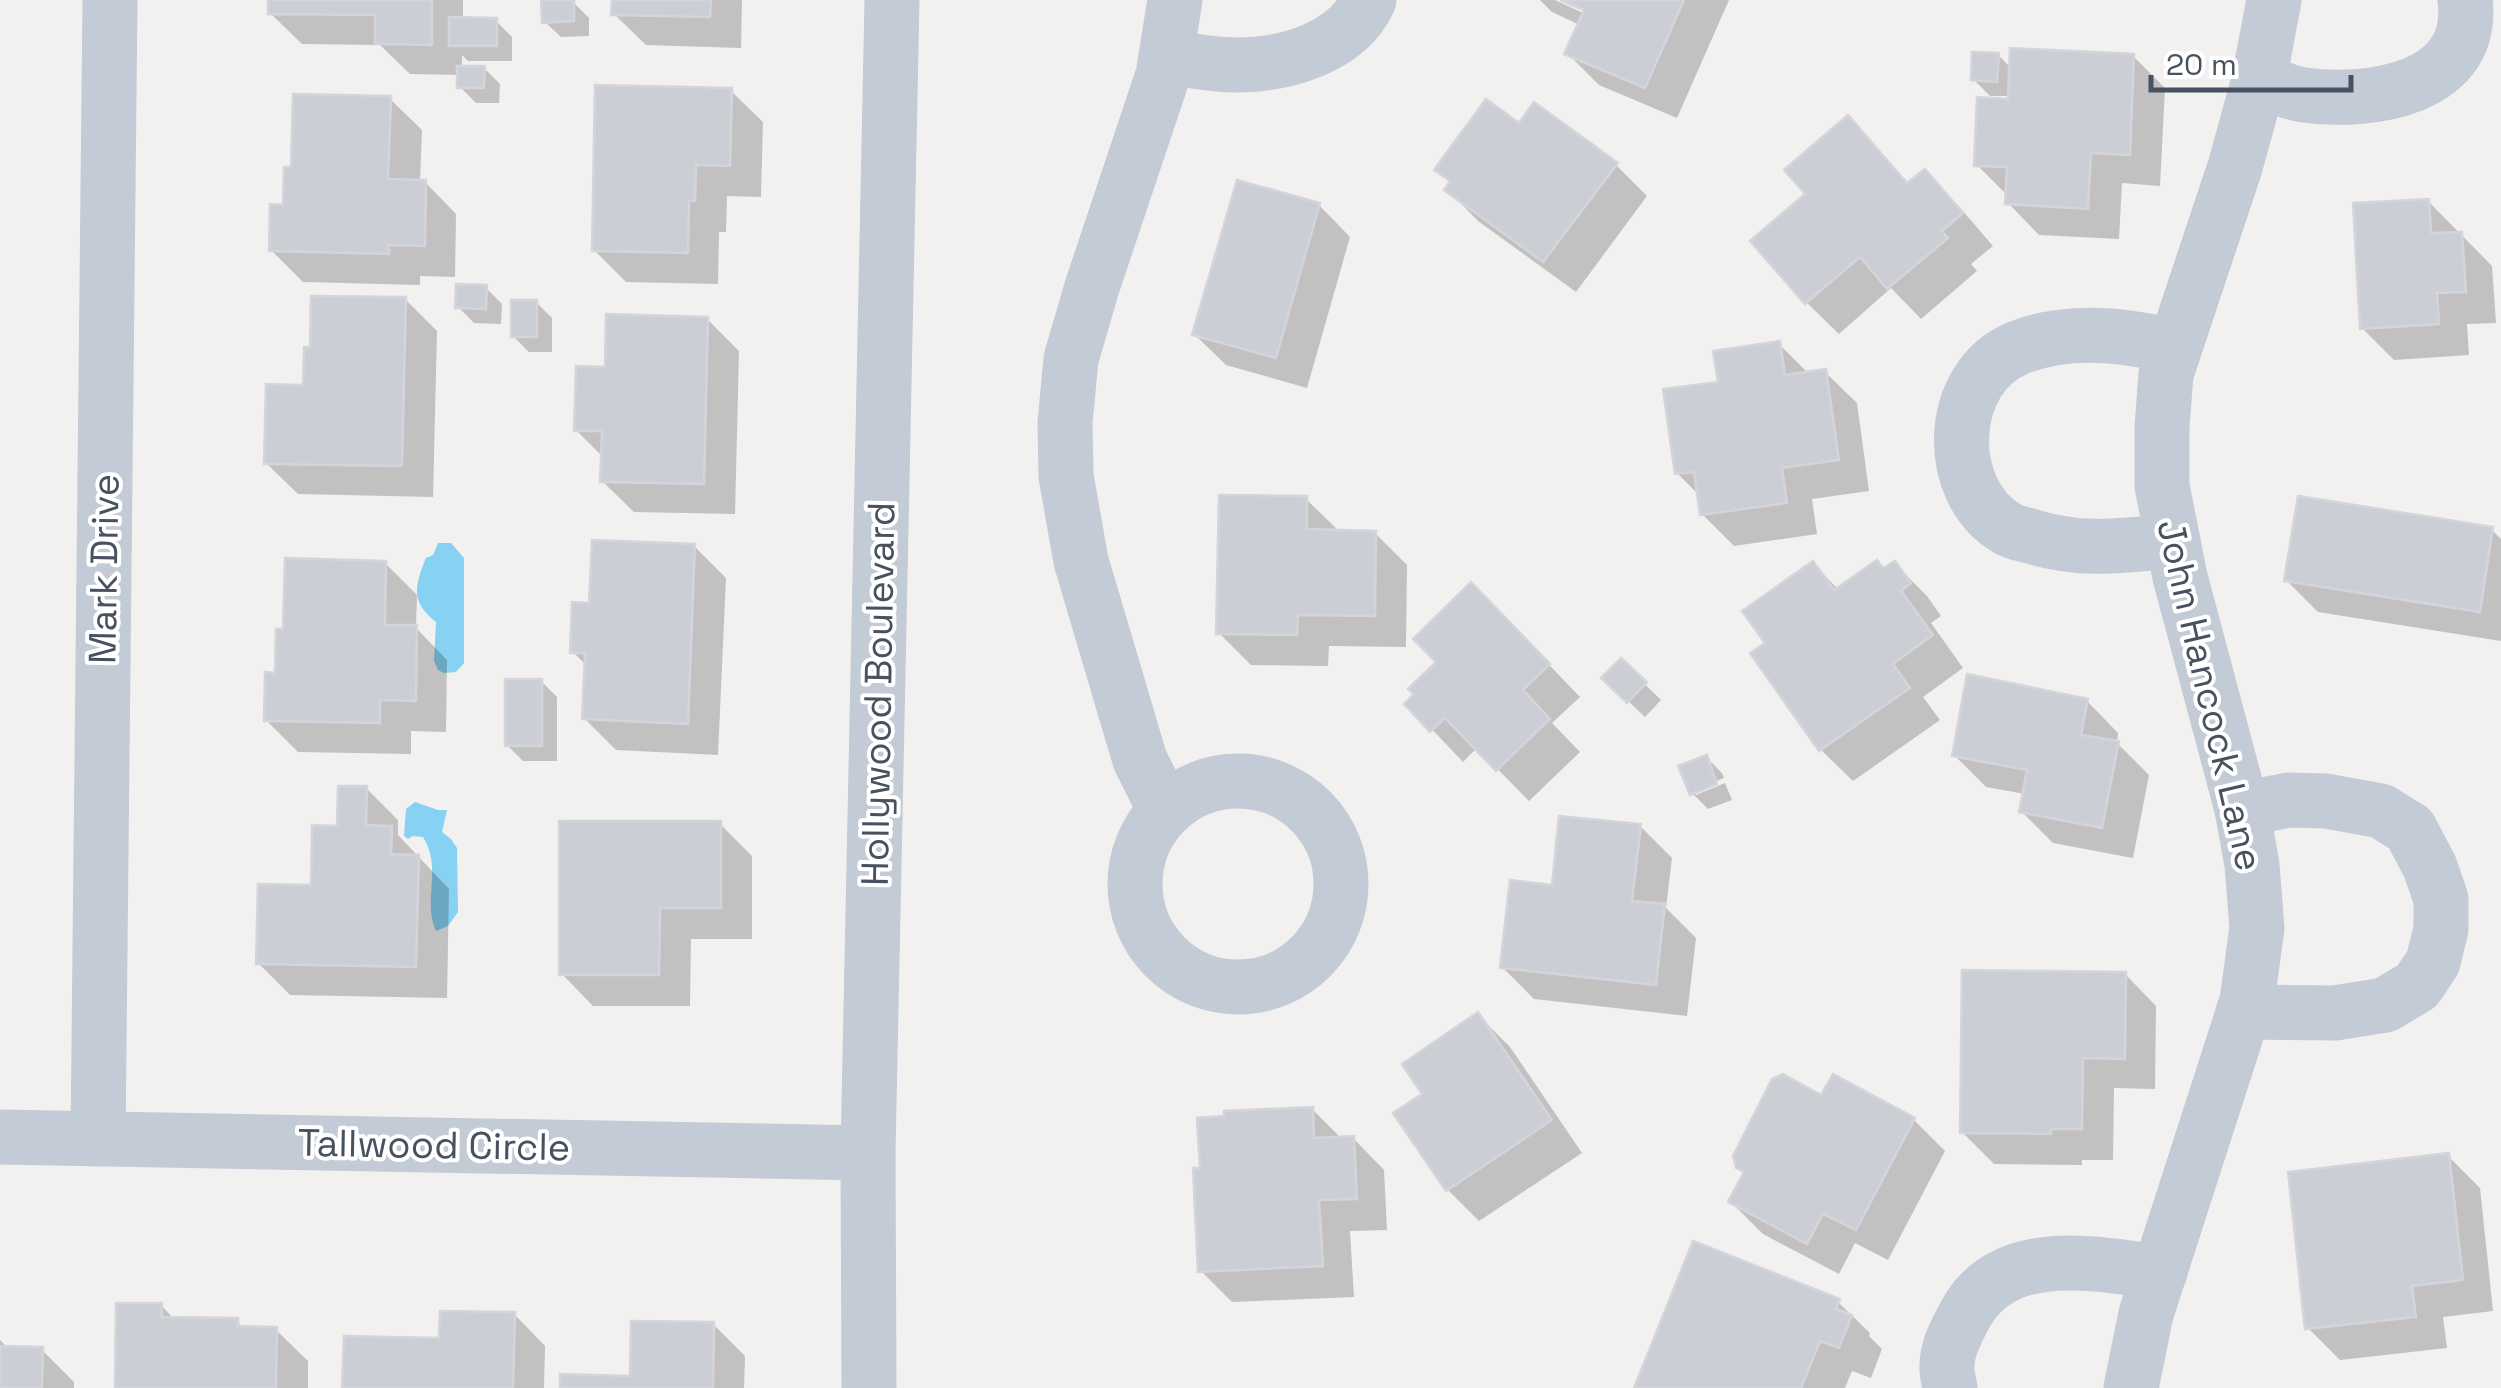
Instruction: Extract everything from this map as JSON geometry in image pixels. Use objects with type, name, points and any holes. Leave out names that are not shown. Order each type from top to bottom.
[{"type":"street","name":"Mark Drive","points":[[98,1139],[110,0]]},
{"type":"street","name":"Hollywood Boulevard","points":[[869,1388],[868,1154],[892,0]]},
{"type":"street","points":[[1165,810],[1140,760],[1081,561],[1066,476],[1065,422],[1071,359],[1163,75],[1175,0]]},
{"type":"street","points":[[1166,57],[1234,65],[1280,62],[1333,42],[1362,14],[1369,0]]},
{"type":"street","name":"John Hancock Lane","points":[[2131,1388],[2146,1314],[2247,1001],[2257,928],[2242,809],[2180,578],[2162,486],[2162,427],[2166,374],[2235,168],[2259,80],[2274,0]]},
{"type":"street","points":[[2259,80],[2302,95],[2355,96],[2400,90],[2441,70],[2460,47],[2468,19],[2465,0]]},
{"type":"street","points":[[2173,541],[2099,548],[2048,542],[2009,530],[1975,498],[1968,480],[1962,432],[1972,390],[1989,367],[2016,349],[2052,339],[2096,334],[2175,347]]},
{"type":"street","points":[[2242,809],[2289,800],[2326,801],[2380,812],[2410,829],[2430,867],[2441,900],[2441,930],[2433,962],[2417,986],[2384,1005],[2335,1013],[2243,1012]]},
{"type":"street","name":"Tallwood Circle","points":[[0,1137],[868,1154]]},
{"type":"street","points":[[1950,1388],[1947,1364],[1956,1332],[1972,1304],[1994,1280],[2036,1264],[2084,1262],[2160,1272]]},
{"type":"water","points":[[438,543],[451,543],[464,558],[464,663],[456,672],[438,670],[434,661],[436,622],[422,608],[417,593],[426,558],[433,555]]},
{"type":"water","points":[[415,802],[447,810],[442,832],[457,848],[458,912],[448,926],[436,931],[431,908],[429,849],[423,837],[404,836],[406,809]]},
{"type":"building","points":[[268,0],[432,0],[432,45],[375,44],[375,15],[268,14]]},
{"type":"building","points":[[541,0],[574,0],[574,21],[542,23]]},
{"type":"building","points":[[612,0],[711,0],[710,17],[611,15]]},
{"type":"building","points":[[1560,0],[1684,0],[1645,88],[1564,54],[1584,10]]},
{"type":"building","points":[[449,17],[497,18],[497,46],[449,46]]},
{"type":"building","points":[[2010,48],[2134,54],[2130,155],[2091,153],[2088,209],[2005,204],[2007,167],[1974,166],[1977,97],[2008,99]]},
{"type":"building","points":[[1972,52],[1999,53],[1997,82],[1971,80]]},
{"type":"building","points":[[457,66],[485,66],[484,88],[457,88]]},
{"type":"building","points":[[595,85],[732,88],[730,166],[696,165],[695,201],[689,201],[688,253],[592,251]]},
{"type":"building","points":[[293,94],[391,96],[388,179],[426,180],[425,246],[389,245],[389,254],[269,251],[270,204],[283,205],[284,167],[291,167]]},
{"type":"building","points":[[1486,99],[1519,123],[1534,102],[1618,163],[1543,262],[1444,190],[1450,181],[1434,170]]},
{"type":"building","points":[[1848,115],[1907,183],[1925,169],[1963,213],[1942,231],[1948,238],[1887,289],[1860,257],[1805,304],[1750,241],[1805,194],[1784,170]]},
{"type":"building","points":[[1237,180],[1320,203],[1276,358],[1192,335]]},
{"type":"building","points":[[2429,199],[2431,233],[2462,232],[2466,292],[2437,293],[2439,324],[2360,329],[2353,203]]},
{"type":"building","points":[[456,284],[487,285],[486,309],[455,308]]},
{"type":"building","points":[[311,296],[406,297],[402,466],[264,464],[266,384],[303,385],[304,347],[310,347]]},
{"type":"building","points":[[511,300],[537,300],[537,337],[511,337]]},
{"type":"building","points":[[606,314],[708,317],[704,484],[600,482],[602,431],[574,431],[576,366],[605,367]]},
{"type":"building","points":[[1780,341],[1785,375],[1826,369],[1839,460],[1782,468],[1787,503],[1700,515],[1694,472],[1675,474],[1663,389],[1718,382],[1713,351]]},
{"type":"building","points":[[1219,495],[1307,496],[1307,529],[1376,531],[1375,616],[1298,615],[1297,635],[1216,634]]},
{"type":"building","points":[[2298,496],[2493,527],[2480,612],[2284,581]]},
{"type":"building","points":[[592,540],[695,544],[688,724],[582,719],[585,653],[570,653],[572,602],[589,603]]},
{"type":"building","points":[[285,558],[386,561],[385,625],[417,625],[416,701],[380,700],[380,723],[264,721],[265,672],[275,673],[276,629],[283,629]]},
{"type":"building","points":[[1877,560],[1883,568],[1895,561],[1911,583],[1901,591],[1933,635],[1893,664],[1910,688],[1819,751],[1750,653],[1765,643],[1742,611],[1813,561],[1834,590]]},
{"type":"building","points":[[1471,582],[1550,664],[1523,690],[1550,719],[1496,771],[1445,718],[1430,732],[1404,704],[1414,694],[1408,689],[1436,662],[1413,639]]},
{"type":"building","points":[[1621,658],[1647,682],[1627,703],[1601,678]]},
{"type":"building","points":[[1967,674],[2088,699],[2081,735],[2119,741],[2102,828],[2019,812],[2027,770],[1952,756]]},
{"type":"building","points":[[505,679],[542,679],[542,746],[505,746]]},
{"type":"building","points":[[1707,755],[1717,784],[1690,795],[1678,766]]},
{"type":"building","points":[[338,786],[367,786],[366,825],[392,826],[391,854],[419,855],[416,967],[256,964],[258,884],[311,885],[312,825],[337,826]]},
{"type":"building","points":[[1559,816],[1641,824],[1632,901],[1665,904],[1656,985],[1500,968],[1510,880],[1552,885]]},
{"type":"building","points":[[559,821],[721,821],[721,908],[660,908],[659,975],[559,975]]},
{"type":"building","points":[[1962,970],[2126,972],[2125,1059],[2083,1058],[2082,1129],[2051,1129],[2051,1134],[1960,1133]]},
{"type":"building","points":[[1478,1012],[1552,1120],[1446,1191],[1393,1113],[1422,1094],[1402,1064]]},
{"type":"building","points":[[1783,1074],[1821,1095],[1833,1074],[1915,1118],[1856,1230],[1823,1214],[1807,1244],[1728,1202],[1744,1172],[1736,1168],[1733,1156],[1772,1079]]},
{"type":"building","points":[[1313,1107],[1314,1138],[1354,1136],[1357,1199],[1319,1200],[1323,1266],[1198,1272],[1193,1168],[1200,1168],[1197,1118],[1224,1116],[1224,1111]]},
{"type":"building","points":[[2449,1153],[2463,1280],[2412,1286],[2416,1317],[2305,1329],[2288,1172]]},
{"type":"building","points":[[1693,1241],[1840,1299],[1836,1309],[1852,1315],[1839,1348],[1820,1341],[1801,1388],[1634,1388]]},
{"type":"building","points":[[116,1303],[162,1303],[162,1317],[238,1318],[238,1326],[277,1327],[276,1388],[115,1388]]},
{"type":"building","points":[[440,1311],[515,1312],[513,1388],[342,1388],[344,1336],[439,1338]]},
{"type":"building","points":[[631,1321],[714,1322],[713,1388],[560,1388],[560,1374],[630,1376]]},
{"type":"building","points":[[0,1346],[43,1347],[42,1388],[0,1388]]}]
